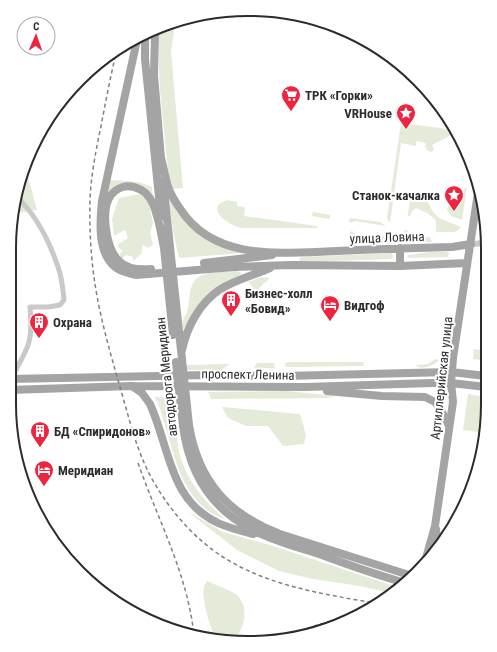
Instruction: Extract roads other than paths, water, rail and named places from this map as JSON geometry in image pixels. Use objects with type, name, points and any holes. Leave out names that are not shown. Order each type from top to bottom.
[{"type":"main road","name":"автодорога Меридиан","points":[[155,36],[154,76],[167,248],[181,353],[186,447],[191,461],[202,484],[210,495],[224,510],[252,530],[278,541],[405,575]]},
{"type":"main road","name":"автодорога Меридиан","points":[[145,40],[147,80],[186,426],[197,457],[209,481],[225,501],[248,520],[280,534],[405,575]]},
{"type":"main road","points":[[136,45],[101,209],[100,224],[102,243],[110,261],[116,267],[124,272],[136,275],[209,268],[291,265],[400,266],[467,263]]},
{"type":"main road","points":[[160,154],[168,188],[187,218],[201,232],[213,240],[236,249],[291,253]]},
{"type":"main road","points":[[167,248],[153,204],[145,192],[137,187],[129,186],[116,190],[107,204],[107,231],[111,250],[119,262],[125,265],[142,269],[243,260],[291,253]]},
{"type":"main road","name":"Артиллерийская улица","points":[[428,551],[435,526],[453,402],[451,383],[452,372],[477,202]]},
{"type":"main road","name":"улица Ловина","points":[[291,253],[452,247],[471,244]]},
{"type":"main road","points":[[400,248],[400,266]]},
{"type":"main road","points":[[291,253],[291,265]]},
{"type":"main road","points":[[181,353],[188,329],[201,307],[220,290],[242,278],[277,266]]},
{"type":"main road","name":"проспект Ленина","points":[[16,379],[208,375],[284,376],[452,372],[481,375]]},
{"type":"main road","name":"проспект Ленина","points":[[16,390],[131,386],[306,387],[451,383],[481,386]]},
{"type":"main road","points":[[131,386],[142,393],[150,404],[177,483],[192,505],[219,524],[278,541]]},
{"type":"main road","points":[[306,387],[382,396],[425,397],[435,402],[449,426]]},
{"type":"main road","name":"Артиллерийская улица","points":[[435,526],[437,540]]},
{"type":"street","points":[[16,368],[28,345],[31,328],[30,307],[60,305],[64,300],[59,268],[40,224],[20,201]]},
{"type":"street","name":"улица Ловина","points":[[471,244],[481,243]]},
{"type":"railway","points":[[115,58],[97,144],[91,181],[90,214],[92,256],[97,297],[107,342],[136,440],[149,473],[162,495],[185,525],[203,542],[223,557],[260,576],[298,588],[369,602]]},
{"type":"railway","points":[[138,463],[179,569],[186,591],[193,629]]},
{"type":"railway","points":[[313,627],[325,623]]},
{"type":"place","name":"ТРК «Горки»","points":[[291,112]]},
{"type":"place","name":"VRHouse","points":[[406,130]]},
{"type":"place","name":"Станок-качалка","points":[[454,212]]},
{"type":"place","name":"Бизнес-холл «Бовид»","points":[[231,317]]},
{"type":"place","name":"Видгоф","points":[[330,322]]},
{"type":"place","name":"Охрана","points":[[39,339]]},
{"type":"place","name":"БД «Спиридонов»","points":[[40,448]]},
{"type":"place","name":"Меридиан","points":[[44,487]]}]
